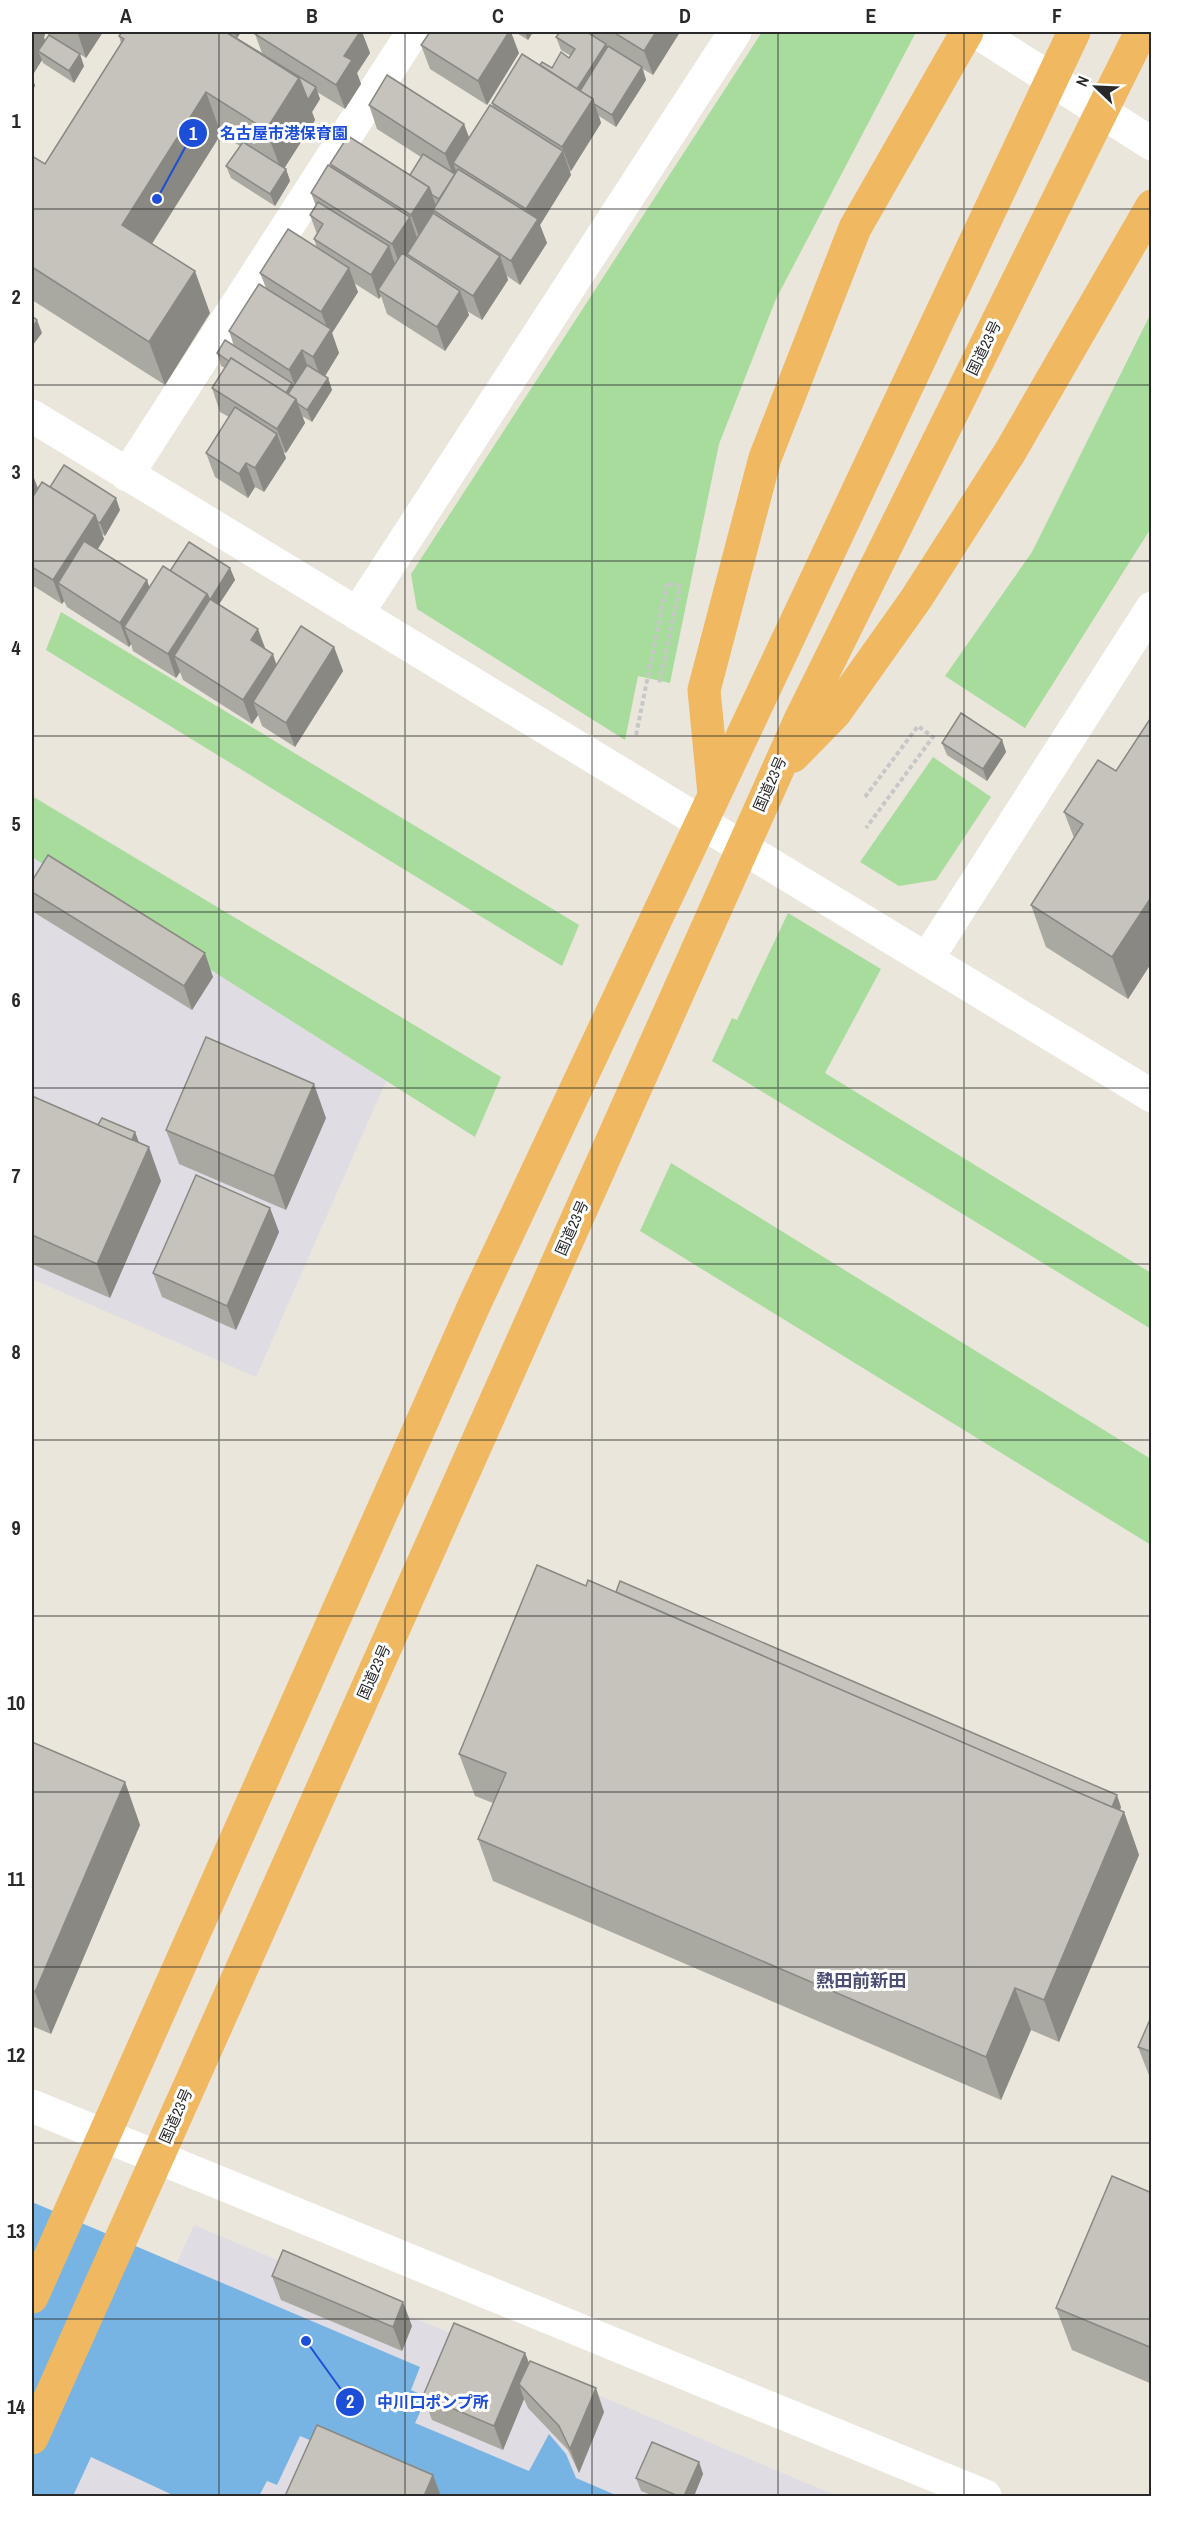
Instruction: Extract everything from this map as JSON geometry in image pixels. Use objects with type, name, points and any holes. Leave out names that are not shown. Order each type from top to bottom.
[{"type":"highway","points":[[714,794],[704,690],[765,458],[855,228],[967,32]]},
{"type":"highway","points":[[32,2297],[476,1301],[1074,32]]},
{"type":"highway","name":"国道23号","points":[[32,2438],[774,775],[1142,32]]},
{"type":"highway","points":[[774,775],[835,713],[916,599],[1010,452],[1152,206]]},
{"type":"street","points":[[127,475],[413,32]]},
{"type":"street","points":[[357,614],[735,32]]},
{"type":"street","points":[[977,32],[1152,144]]},
{"type":"street","points":[[32,416],[1152,1096]]},
{"type":"street","points":[[927,959],[1152,608]]},
{"type":"street","points":[[32,2106],[985,2496]]},
{"type":"path","points":[[635,742],[667,584],[680,586],[659,684]]},
{"type":"path","points":[[865,797],[918,726],[933,737],[867,828]]},
{"type":"shaded area","points":[[32,857],[386,1081],[256,1377],[32,1279]]},
{"type":"shaded area","points":[[194,2225],[837,2496],[73,2496]]},
{"type":"green space","points":[[762,32],[916,32],[776,299],[719,444],[670,683],[638,676],[625,740],[417,609],[411,574]]},
{"type":"green space","points":[[1151,313],[1151,528],[1025,728],[945,676],[1032,552]]},
{"type":"green space","points":[[61,612],[579,925],[562,966],[46,650]]},
{"type":"green space","points":[[933,757],[991,797],[936,880],[899,886],[860,862]]},
{"type":"green space","points":[[32,796],[501,1077],[475,1137],[32,857]]},
{"type":"green space","points":[[788,913],[881,969],[825,1073],[1151,1273],[1151,1329],[712,1061],[732,1018],[737,1020]]},
{"type":"green space","points":[[671,1163],[1151,1459],[1151,1545],[640,1231]]},
{"type":"water","points":[[32,2202],[420,2367],[411,2390],[427,2397],[415,2423],[529,2471],[549,2434],[566,2454],[576,2478],[618,2496],[444,2496],[300,2436],[277,2485],[267,2481],[259,2496],[175,2496],[91,2457],[73,2496],[32,2496]]},
{"type":"building","points":[[122,32],[226,32],[299,78],[266,130],[206,92],[122,225],[195,271],[149,342],[32,267],[32,156],[45,164],[124,39],[119,36]]},
{"type":"building","points":[[226,32],[316,87],[308,100],[299,78]]},
{"type":"building","points":[[256,32],[360,32],[344,56],[352,60],[336,85],[255,34]]},
{"type":"building","points":[[430,32],[509,32],[478,81],[421,45]]},
{"type":"building","points":[[560,32],[587,32],[606,44],[577,89],[540,65],[542,62],[552,68],[561,52],[569,58],[575,49],[556,37]]},
{"type":"building","points":[[613,32],[656,32],[644,51]]},
{"type":"building","points":[[49,35],[80,54],[69,71],[38,51]]},
{"type":"building","points":[[608,46],[642,67],[612,115],[594,104],[593,99],[580,91]]},
{"type":"building","points":[[522,54],[593,99],[562,147],[492,103]]},
{"type":"building","points":[[387,75],[464,124],[445,154],[369,105]]},
{"type":"building","points":[[490,105],[563,151],[526,209],[453,163]]},
{"type":"building","points":[[348,136],[429,187],[411,215],[330,164]]},
{"type":"building","points":[[243,142],[286,169],[270,194],[226,166]]},
{"type":"building","points":[[423,154],[455,174],[439,199],[432,195],[429,187],[410,175]]},
{"type":"building","points":[[328,165],[410,217],[392,244],[311,193]]},
{"type":"building","points":[[458,169],[538,219],[511,261],[433,210]]},
{"type":"building","points":[[318,202],[389,246],[371,275],[314,239],[323,224],[310,215]]},
{"type":"building","points":[[433,213],[500,256],[473,296],[407,254]]},
{"type":"building","points":[[288,229],[349,268],[321,312],[260,273]]},
{"type":"building","points":[[402,253],[460,291],[437,327],[378,290]]},
{"type":"building","points":[[259,284],[331,329],[313,357],[302,350],[289,370],[229,331]]},
{"type":"building","points":[[32,316],[37,320],[32,329]]},
{"type":"building","points":[[225,340],[292,383],[286,393],[231,358],[229,361],[217,353]]},
{"type":"building","points":[[231,358],[296,399],[277,429],[212,388]]},
{"type":"building","points":[[307,365],[328,378],[307,410],[288,394]]},
{"type":"building","points":[[235,407],[277,434],[255,468],[246,463],[239,474],[206,453]]},
{"type":"building","points":[[64,465],[116,498],[100,523],[95,515],[50,487]]},
{"type":"building","points":[[42,482],[95,515],[53,580],[32,567],[32,498]]},
{"type":"building","points":[[84,541],[147,580],[120,623],[58,583]]},
{"type":"building","points":[[189,542],[230,568],[210,600],[207,594],[170,571]]},
{"type":"building","points":[[163,566],[207,594],[168,654],[124,627]]},
{"type":"building","points":[[210,599],[258,629],[251,640],[273,654],[243,700],[174,656]]},
{"type":"building","points":[[301,626],[334,647],[286,723],[253,702]]},
{"type":"building","points":[[961,713],[1002,740],[983,769],[942,743]]},
{"type":"building","points":[[1152,716],[1152,896],[1112,957],[1031,905],[1083,824],[1064,812],[1098,760],[1116,771]]},
{"type":"building","points":[[48,855],[205,953],[184,986],[32,892],[32,881]]},
{"type":"building","points":[[206,1037],[314,1084],[274,1176],[166,1130]]},
{"type":"building","points":[[32,1096],[149,1147],[97,1264],[32,1235]]},
{"type":"building","points":[[102,1118],[135,1132],[132,1140],[98,1125]]},
{"type":"building","points":[[196,1175],[270,1208],[227,1306],[153,1273]]},
{"type":"building","points":[[537,1565],[586,1586],[588,1580],[1124,1812],[1044,2000],[1015,1988],[986,2057],[478,1839],[506,1773],[459,1754]]},
{"type":"building","points":[[620,1581],[1117,1795],[1112,1807],[616,1592]]},
{"type":"building","points":[[32,1742],[125,1782],[35,1992],[32,1990]]},
{"type":"building","points":[[1152,2015],[1152,2052],[1138,2047]]},
{"type":"building","points":[[1112,2176],[1152,2193],[1152,2348],[1056,2308]]},
{"type":"building","points":[[283,2250],[403,2302],[393,2327],[272,2276]]},
{"type":"building","points":[[454,2323],[525,2353],[494,2426],[423,2396]]},
{"type":"building","points":[[530,2361],[596,2388],[570,2449],[559,2426],[519,2384]]},
{"type":"building","points":[[317,2425],[433,2475],[424,2496],[285,2496]]},
{"type":"building","points":[[652,2442],[699,2462],[684,2496],[678,2496],[636,2478]]},
{"type":"place","name":"名古屋市港保育園","points":[[157,199]]},
{"type":"place","name":"中川口ポンプ所","points":[[306,2341]]},
{"type":"district","name":"熱田前新田","points":[[861,1981]]}]
